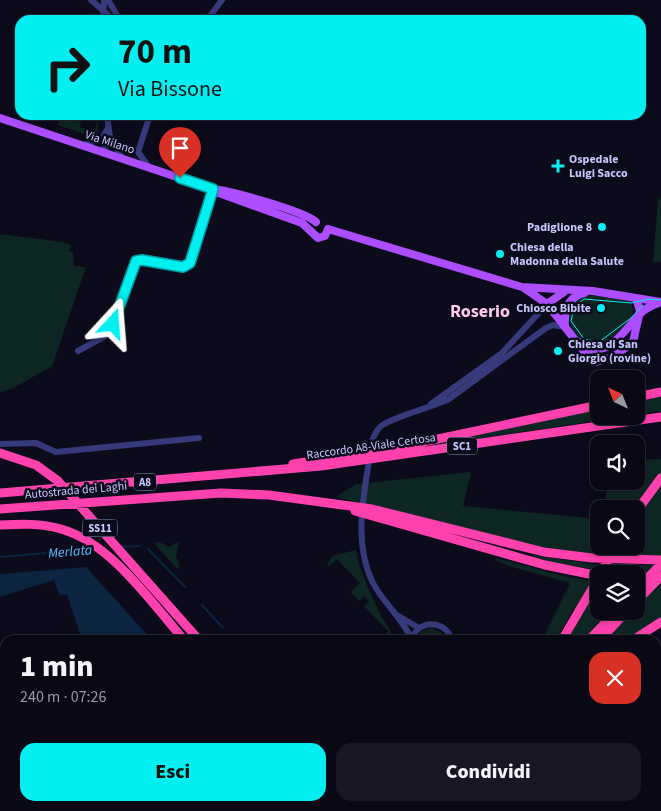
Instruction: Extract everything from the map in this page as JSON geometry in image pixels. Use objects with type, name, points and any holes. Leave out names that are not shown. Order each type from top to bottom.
[{"type":"highway","points":[[645,395],[661,392]]},
{"type":"highway","points":[[262,472],[303,462],[390,448],[590,407]]},
{"type":"highway","name":"Raccordo A8-Viale Certosa","points":[[262,472],[354,462],[661,417]]},
{"type":"highway","name":"SS11","points":[[0,454],[36,465],[58,481],[194,635]]},
{"type":"highway","name":"Autostrada dei Laghi","points":[[0,494],[262,472]]},
{"type":"highway","points":[[645,500],[661,478]]},
{"type":"highway","name":"Autostrada dei Laghi","points":[[0,509],[221,493],[269,494],[333,504]]},
{"type":"highway","points":[[333,504],[372,509],[544,552],[592,558],[661,560]]},
{"type":"highway","points":[[333,504],[545,565],[590,573]]},
{"type":"highway","name":"SS11","points":[[0,525],[40,525],[70,532],[100,550],[125,573],[180,635]]},
{"type":"highway","points":[[645,581],[661,564]]},
{"type":"highway","points":[[645,577],[661,576]]},
{"type":"highway","points":[[645,593],[661,576]]},
{"type":"highway","points":[[565,635],[590,591]]},
{"type":"highway","points":[[594,635],[608,620]]},
{"type":"highway","points":[[605,635],[619,620]]},
{"type":"highway","points":[[641,635],[661,622]]},
{"type":"main road","name":"Via Milano","points":[[0,118],[213,189],[311,218],[316,222]]},
{"type":"main road","name":"Via Milano","points":[[213,189],[225,196],[302,222],[311,230]]},
{"type":"main road","points":[[328,229],[326,235],[320,238],[313,236],[311,230],[316,222],[323,222],[328,229],[522,287],[593,291],[661,302]]},
{"type":"main road","points":[[522,287],[547,304],[591,359],[596,362],[607,360],[631,345],[639,314],[636,298]]},
{"type":"main road","points":[[547,304],[558,294],[571,291]]},
{"type":"main road","points":[[565,327],[565,311],[570,302],[580,294],[593,291]]},
{"type":"main road","points":[[573,336],[587,348],[602,349],[626,333],[639,314],[661,302]]},
{"type":"street","points":[[90,0],[108,15]]},
{"type":"street","points":[[100,0],[103,11]]},
{"type":"street","points":[[103,15],[104,0]]},
{"type":"street","points":[[108,0],[117,15]]},
{"type":"street","points":[[212,15],[222,0]]},
{"type":"street","points":[[104,152],[107,120]]},
{"type":"street","points":[[148,120],[138,152],[149,167]]},
{"type":"street","points":[[83,145],[107,136]]},
{"type":"street","points":[[107,136],[122,158]]},
{"type":"street","points":[[78,351],[109,334],[136,261],[142,260],[183,267],[190,263],[213,189]]},
{"type":"street","points":[[413,414],[432,404],[490,363],[527,328],[547,304]]},
{"type":"street","points":[[527,328],[533,332],[553,325],[565,327]]},
{"type":"street","points":[[409,635],[406,628],[379,594],[367,568],[362,539],[362,516],[372,440],[375,432],[385,423],[433,407],[461,391],[546,328]]},
{"type":"street","points":[[0,444],[36,442],[56,452],[199,438]]},
{"type":"street","points":[[392,612],[419,628]]},
{"type":"street","points":[[414,635],[419,628],[429,624],[440,625],[450,635]]},
{"type":"green space","points":[[60,120],[78,120],[81,121],[80,127],[94,132],[98,120],[98,135],[94,137],[58,125]]},
{"type":"green space","points":[[661,197],[661,262],[653,262],[658,200]]},
{"type":"green space","points":[[0,234],[63,242],[71,245],[69,251],[73,253],[74,266],[86,267],[52,366],[12,389],[0,392]]},
{"type":"green space","points":[[587,295],[631,299],[634,317],[630,325],[608,341],[596,345],[580,339],[571,328],[568,317],[572,303]]},
{"type":"green space","points":[[661,395],[661,411],[645,414],[645,398]]},
{"type":"green space","points":[[590,410],[590,422],[428,446],[428,444]]},
{"type":"green space","points":[[661,459],[661,556],[599,555],[645,555],[645,500],[606,500],[606,490],[645,490],[645,460]]},
{"type":"green space","points":[[471,472],[463,506],[590,518],[590,554],[516,543],[336,497],[356,484]]},
{"type":"green space","points":[[159,542],[169,547],[179,542],[176,556],[180,566],[177,569],[154,543]]},
{"type":"green space","points":[[356,550],[362,574],[392,635],[386,635],[388,631],[364,606],[369,601],[364,596],[359,601],[351,592],[360,583],[337,559],[328,567],[327,565],[332,556]]},
{"type":"green space","points":[[533,555],[598,565],[590,565],[590,568],[565,565],[532,557]]},
{"type":"green space","points":[[496,558],[567,577],[590,581],[590,620],[602,620],[588,635],[568,635],[581,613],[573,610],[559,635],[544,635],[570,583],[509,566],[495,560]]},
{"type":"green space","points":[[645,565],[661,565],[661,573],[645,573]]},
{"type":"green space","points":[[661,583],[661,618],[635,635],[611,635],[624,620],[645,620],[645,584]]},
{"type":"green space","points":[[431,628],[441,632],[443,635],[420,635],[421,632]]},
{"type":"water","points":[[86,567],[147,635],[80,635],[67,594],[60,596],[54,580],[0,597],[0,574]]},
{"type":"waterway","name":"Merlata","points":[[119,547],[140,546]]},
{"type":"waterway","name":"Merlata","points":[[0,557],[92,549]]},
{"type":"waterway","name":"Merlata","points":[[148,549],[185,587]]},
{"type":"waterway","name":"Merlata","points":[[202,605],[223,628]]},
{"type":"tram line","points":[[643,305],[631,318],[599,342],[584,339],[571,321],[574,307],[584,299],[631,303],[649,299],[661,300]]},
{"type":"place","name":"Ospedale Luigi Sacco","points":[[558,166]]},
{"type":"place","name":"Padiglione 8","points":[[602,227]]},
{"type":"place","name":"Chiesa della Madonna della Salute","points":[[500,254]]},
{"type":"place","name":"Chiosco Bibite","points":[[601,308]]},
{"type":"place","name":"Chiesa di San Giorgio (rovine)","points":[[558,351]]},
{"type":"district","name":"Roserio","points":[[480,311]]},
{"type":"route","points":[[113,324],[136,261],[142,260],[183,267],[190,263],[213,189],[180,178]]}]
